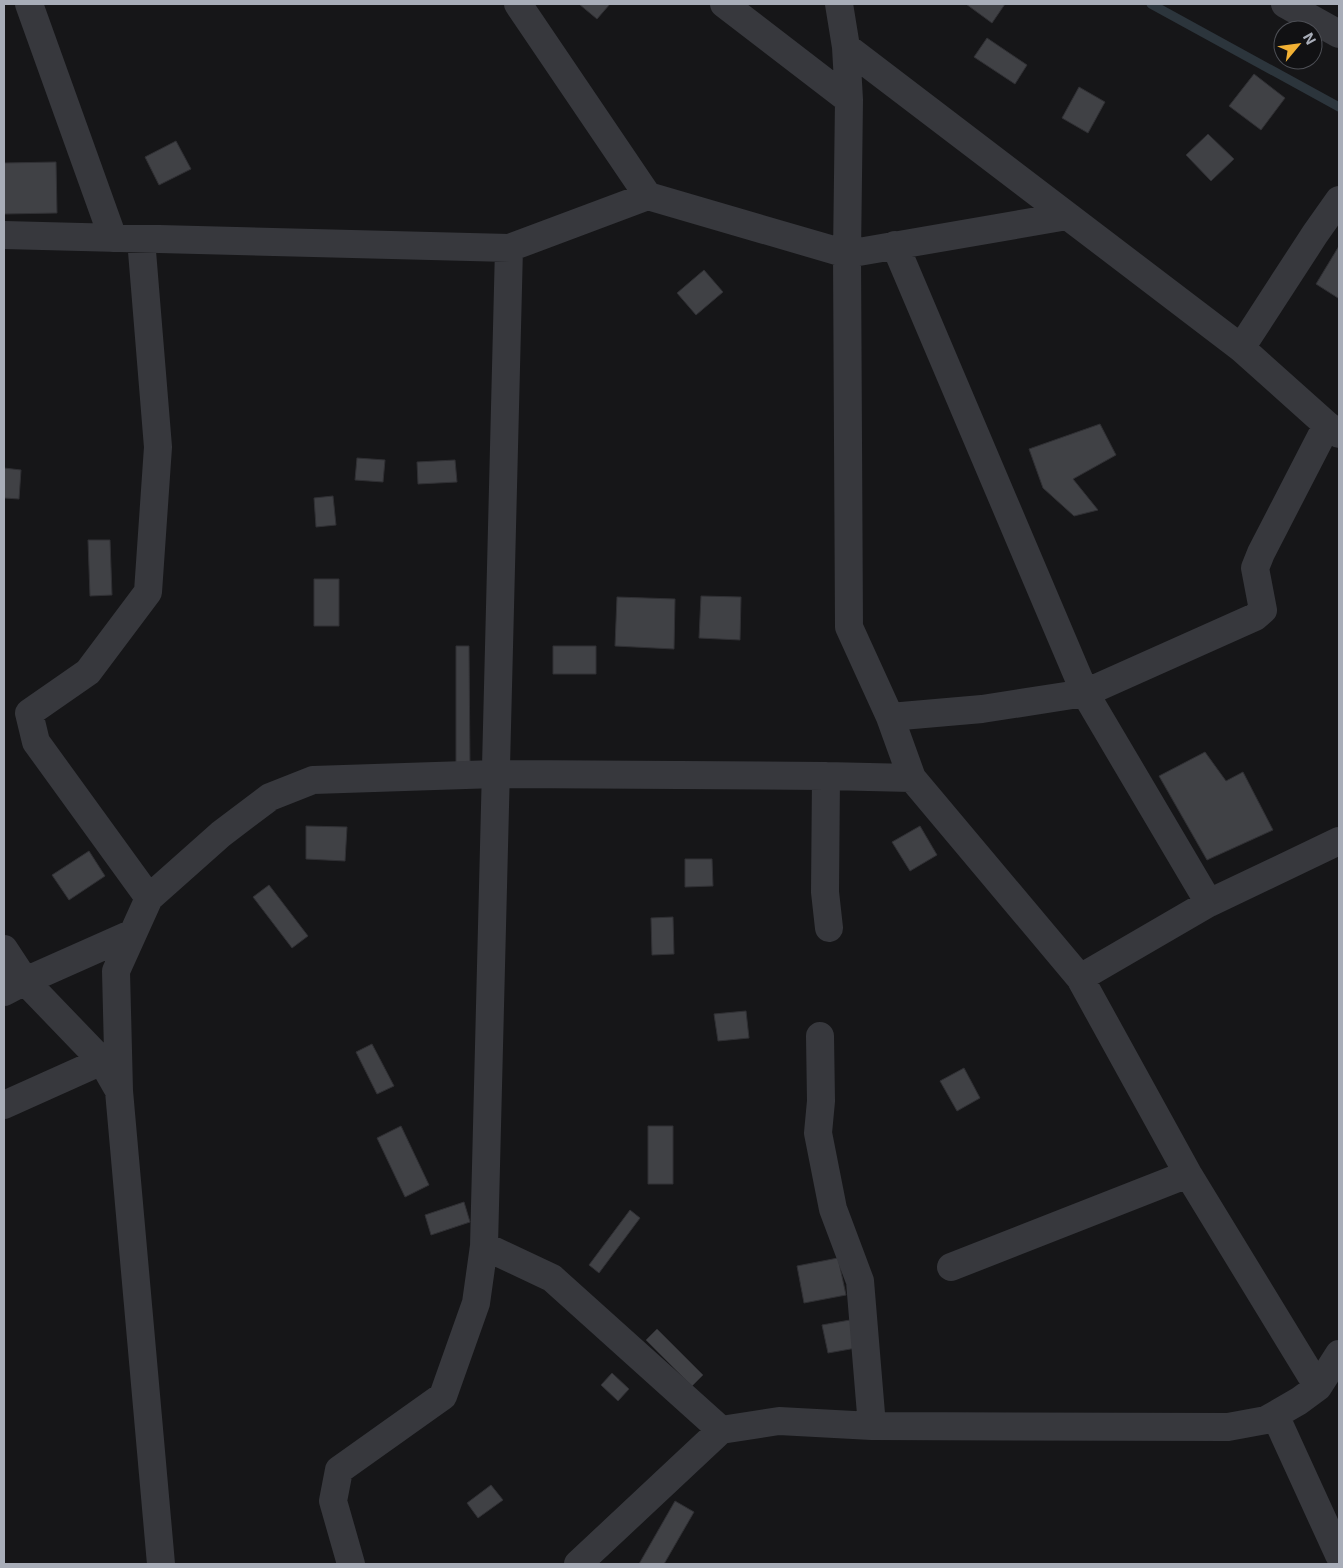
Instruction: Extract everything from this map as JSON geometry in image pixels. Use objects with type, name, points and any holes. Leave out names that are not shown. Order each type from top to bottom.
[{"type":"street","points":[[28,4],[113,238]]},
{"type":"street","points":[[518,4],[648,196]]},
{"type":"street","points":[[724,4],[849,100]]},
{"type":"street","points":[[839,4],[846,48],[849,100],[847,254],[849,627],[890,717],[912,778],[1080,978],[1188,1174],[1318,1387]]},
{"type":"street","points":[[1285,4],[1339,34]]},
{"type":"street","points":[[846,48],[1241,348],[1333,430],[1258,560],[1255,568],[1263,610],[1255,616],[1085,693],[982,709],[890,717]]},
{"type":"street","points":[[4,235],[509,248],[648,196],[847,254],[1067,216]]},
{"type":"street","points":[[1241,348],[1339,200]]},
{"type":"street","points":[[141,239],[158,447],[148,592],[88,672],[30,713],[36,742],[149,898]]},
{"type":"street","points":[[895,245],[1085,693],[1209,903]]},
{"type":"street","points":[[351,1564],[333,1501],[340,1470],[443,1396],[476,1303],[484,1246],[509,248]]},
{"type":"street","points":[[161,1564],[118,1091],[116,970],[149,898],[221,834],[270,797],[314,780],[496,774],[912,778]]},
{"type":"street","points":[[826,776],[825,892],[829,928]]},
{"type":"street","points":[[1080,978],[1209,903],[1339,841]]},
{"type":"street","points":[[14,986],[133,933]]},
{"type":"street","points":[[4,949],[14,986],[102,1061],[118,1091]]},
{"type":"street","points":[[820,1036],[821,1101],[818,1133],[834,1208],[860,1281],[872,1426]]},
{"type":"street","points":[[4,1105],[102,1061]]},
{"type":"street","points":[[951,1267],[1188,1174]]},
{"type":"street","points":[[484,1246],[552,1278],[721,1430]]},
{"type":"street","points":[[578,1564],[721,1430],[779,1421],[872,1426],[1228,1427],[1266,1420],[1276,1415],[1318,1387],[1339,1354]]},
{"type":"street","points":[[1276,1415],[1339,1555]]},
{"type":"building","points":[[579,4],[610,4],[597,19]]},
{"type":"building","points":[[966,4],[1005,4],[992,23]]},
{"type":"building","points":[[987,38],[1027,65],[1015,84],[974,57]]},
{"type":"building","points":[[1254,74],[1285,98],[1261,130],[1229,106]]},
{"type":"building","points":[[1079,87],[1105,102],[1088,133],[1062,118]]},
{"type":"building","points":[[1208,134],[1234,159],[1211,181],[1186,155]]},
{"type":"building","points":[[176,141],[191,169],[159,185],[145,157]]},
{"type":"building","points":[[56,162],[57,213],[4,214],[4,163]]},
{"type":"building","points":[[1339,246],[1339,297],[1338,298],[1316,284]]},
{"type":"building","points":[[704,270],[723,292],[696,315],[677,293]]},
{"type":"building","points":[[1100,424],[1116,455],[1073,479],[1098,510],[1074,516],[1043,488],[1029,449]]},
{"type":"building","points":[[357,458],[385,460],[383,482],[355,480]]},
{"type":"building","points":[[455,460],[457,482],[418,484],[417,462]]},
{"type":"building","points":[[4,468],[21,470],[19,499],[4,498]]},
{"type":"building","points":[[333,496],[336,525],[316,527],[314,498]]},
{"type":"building","points":[[88,540],[110,540],[112,595],[90,596]]},
{"type":"building","points":[[314,579],[339,579],[339,626],[314,626]]},
{"type":"building","points":[[701,596],[741,597],[740,640],[699,638]]},
{"type":"building","points":[[617,597],[675,599],[674,649],[615,646]]},
{"type":"building","points":[[456,646],[469,646],[470,766],[456,766]]},
{"type":"building","points":[[553,646],[596,646],[596,674],[553,674]]},
{"type":"building","points":[[1205,752],[1226,781],[1243,772],[1273,830],[1207,860],[1159,776]]},
{"type":"building","points":[[306,826],[347,827],[345,861],[306,859]]},
{"type":"building","points":[[920,826],[937,855],[910,871],[892,842]]},
{"type":"building","points":[[89,851],[105,876],[69,900],[52,875]]},
{"type":"building","points":[[685,859],[712,859],[713,886],[685,887]]},
{"type":"building","points":[[269,885],[308,936],[292,948],[253,897]]},
{"type":"building","points":[[673,917],[674,954],[652,955],[651,918]]},
{"type":"building","points":[[746,1011],[749,1038],[718,1041],[714,1014]]},
{"type":"building","points":[[372,1044],[394,1086],[377,1094],[356,1052]]},
{"type":"building","points":[[964,1068],[980,1098],[957,1111],[940,1081]]},
{"type":"building","points":[[401,1126],[429,1185],[405,1197],[377,1138]]},
{"type":"building","points":[[648,1126],[673,1126],[673,1184],[648,1184]]},
{"type":"building","points":[[464,1202],[470,1222],[431,1235],[425,1215]]},
{"type":"building","points":[[630,1210],[640,1218],[599,1273],[589,1265]]},
{"type":"building","points":[[838,1258],[846,1295],[804,1303],[797,1266]]},
{"type":"building","points":[[850,1320],[856,1348],[828,1353],[822,1325]]},
{"type":"building","points":[[657,1329],[703,1375],[692,1386],[646,1340]]},
{"type":"building","points":[[612,1373],[629,1389],[618,1401],[601,1385]]},
{"type":"building","points":[[491,1485],[503,1500],[478,1518],[467,1503]]},
{"type":"building","points":[[675,1501],[694,1512],[664,1564],[639,1564]]},
{"type":"waterway","points":[[1151,4],[1339,107]]}]
